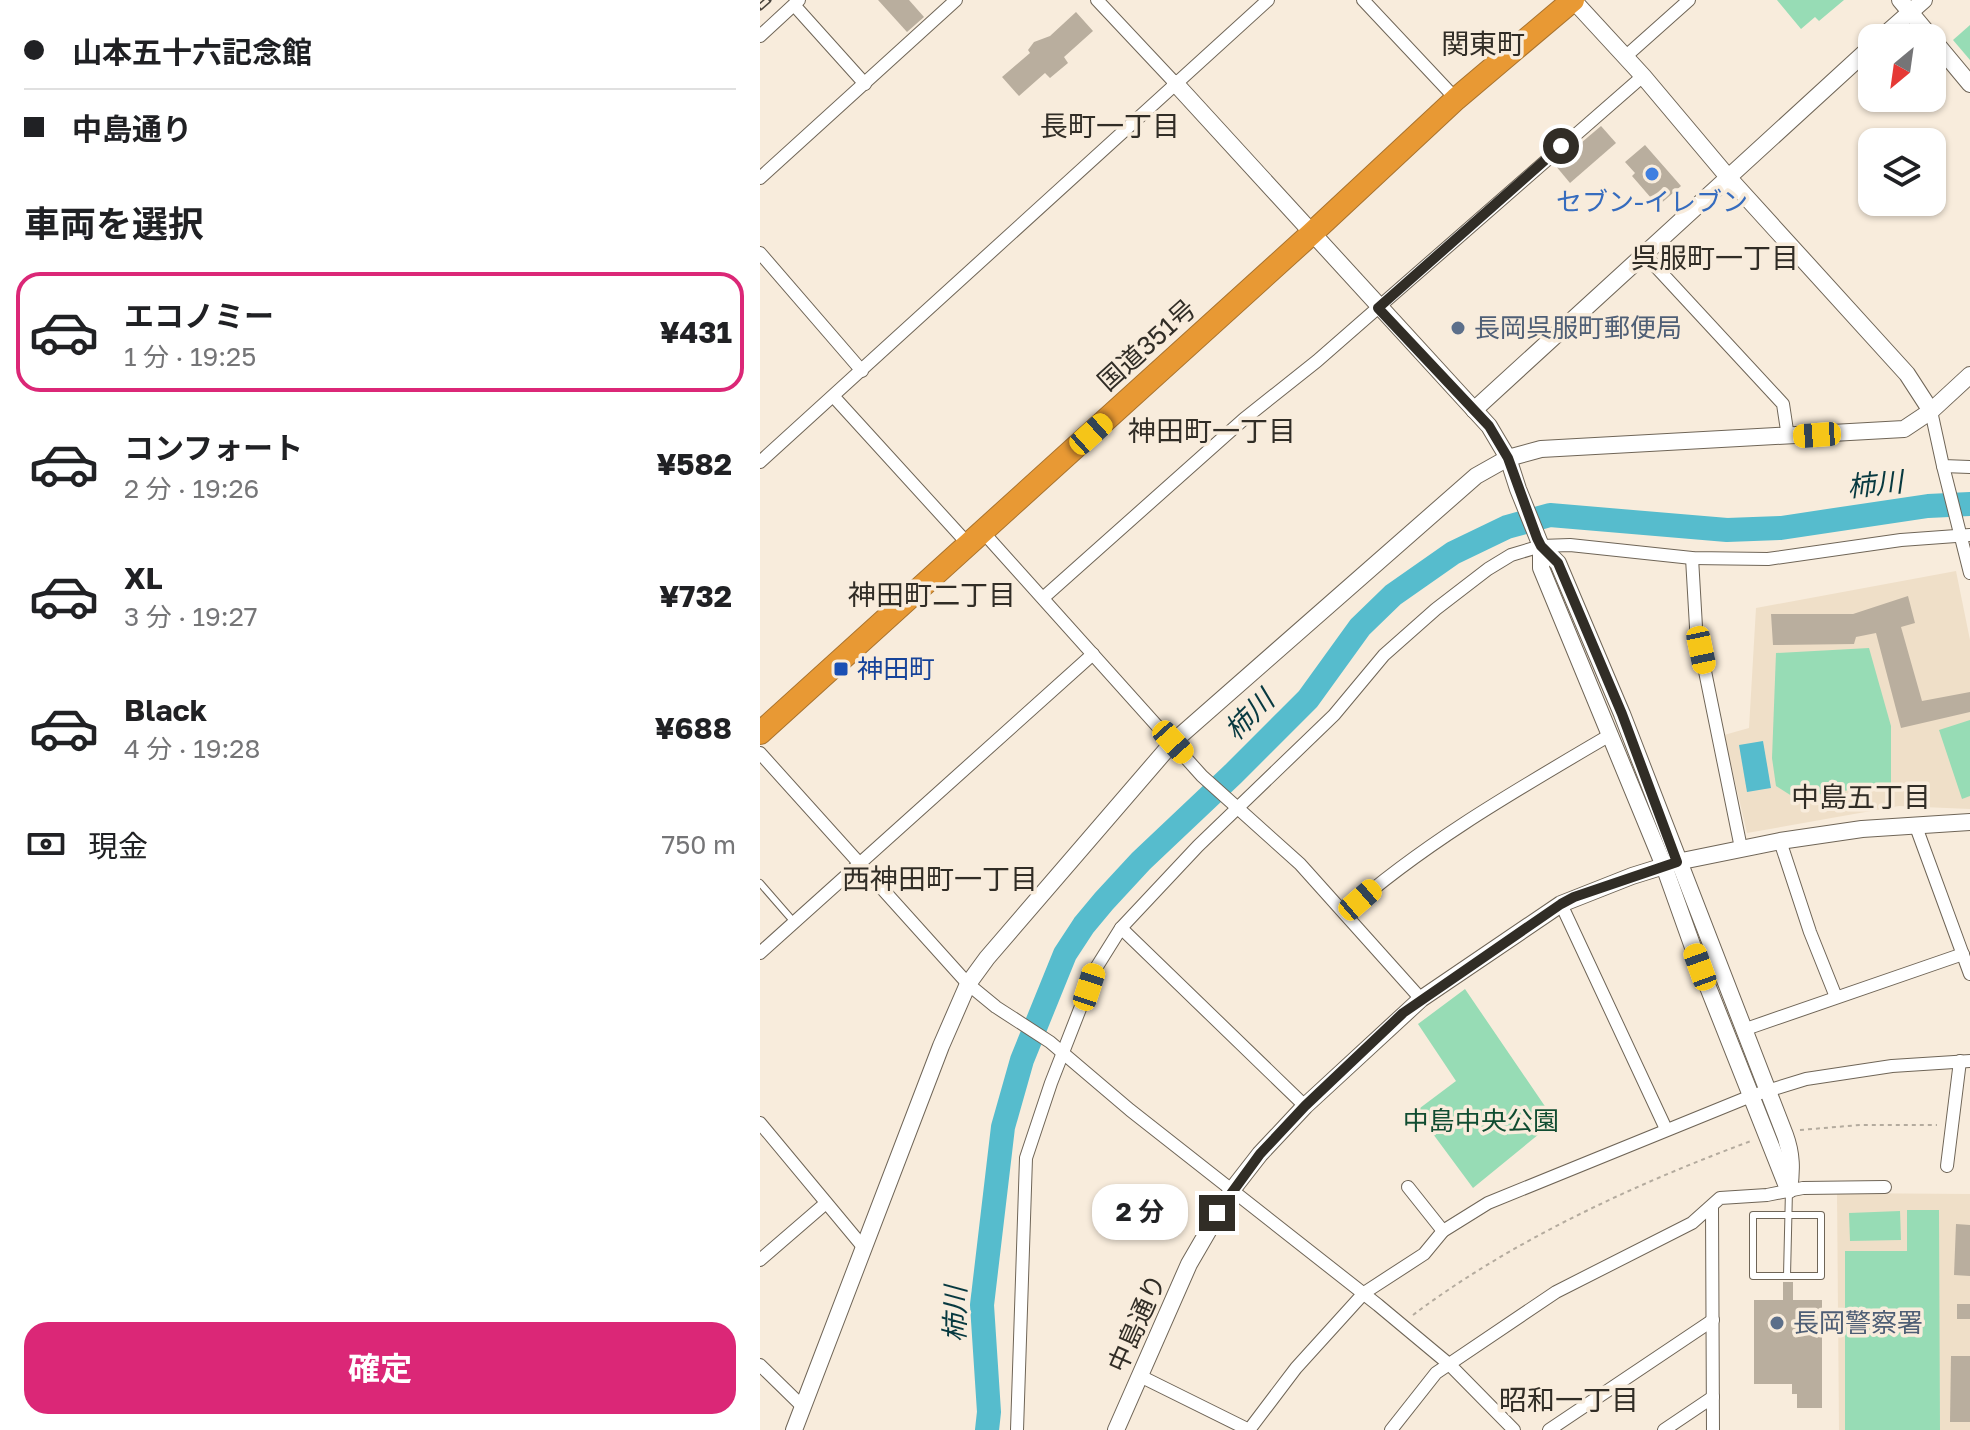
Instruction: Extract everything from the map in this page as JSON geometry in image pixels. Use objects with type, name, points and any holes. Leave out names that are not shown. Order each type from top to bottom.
[{"type":"highway","name":"国道351号","points":[[760,733],[1456,99],[1573,0]]},
{"type":"street","points":[[760,178],[956,0]]},
{"type":"street","points":[[1097,0],[1489,426],[1508,458],[1539,542],[1541,568],[1610,735],[1743,1030],[1767,1134],[1789,1190]]},
{"type":"street","points":[[760,462],[1268,0]]},
{"type":"street","points":[[1363,0],[1456,99]]},
{"type":"street","points":[[1573,0],[1907,374],[1931,411],[1943,466],[1963,530],[1970,573]]},
{"type":"street","points":[[1625,57],[1689,0]]},
{"type":"street","points":[[1892,24],[1905,6],[1924,0]]},
{"type":"street","points":[[760,36],[796,2],[865,84]]},
{"type":"street","points":[[1905,6],[1970,84]]},
{"type":"street","points":[[1474,410],[1858,59]]},
{"type":"street","points":[[1043,598],[1232,429],[1378,308],[1643,76]]},
{"type":"street","points":[[760,253],[862,371]]},
{"type":"street","points":[[1645,255],[1783,404],[1788,437]]},
{"type":"street","points":[[794,1430],[968,984],[1173,742],[1476,476],[1508,458],[1541,449],[1904,429],[1931,411],[1970,375]]},
{"type":"street","points":[[834,397],[975,538],[1043,598],[1202,776],[1300,864],[1421,999]]},
{"type":"street","points":[[1943,466],[1970,467]]},
{"type":"street","points":[[1017,1430],[1026,1158],[1096,968],[1121,928],[1235,804],[1334,715],[1384,655],[1436,609],[1511,555],[1539,542],[1692,558],[1796,557],[1963,530]]},
{"type":"street","points":[[1539,542],[1558,563],[1622,714],[1670,864],[1760,1094],[1785,1135],[1792,1167],[1789,1190]]},
{"type":"street","points":[[1692,558],[1696,627],[1741,848]]},
{"type":"street","points":[[760,953],[1093,654]]},
{"type":"street","points":[[1346,912],[1374,887],[1456,831],[1610,735]]},
{"type":"street","points":[[760,753],[968,984],[1050,1042],[1364,1293],[1450,1365],[1514,1430]]},
{"type":"street","name":"中島通り","points":[[1116,1430],[1189,1264],[1232,1190],[1260,1154],[1305,1106],[1421,999],[1561,904],[1670,864],[1780,841],[1915,824],[1970,822]]},
{"type":"street","points":[[1915,824],[1970,974]]},
{"type":"street","points":[[1780,841],[1810,932],[1836,997]]},
{"type":"street","points":[[1561,904],[1666,1129]]},
{"type":"street","points":[[1121,928],[1305,1106]]},
{"type":"street","points":[[1743,1030],[1963,954]]},
{"type":"street","points":[[1140,1376],[1249,1430],[1296,1368],[1364,1293],[1424,1254],[1443,1231],[1488,1203],[1511,1193],[1666,1129],[1806,1079],[1861,1070],[1965,1061],[1947,1166]]},
{"type":"street","points":[[760,1123],[864,1248]]},
{"type":"street","points":[[1408,1187],[1443,1231]]},
{"type":"street","points":[[1408,1430],[1395,1425],[1436,1373],[1556,1292],[1692,1223],[1720,1198],[1767,1195],[1789,1190],[1885,1187]]},
{"type":"street","points":[[760,1260],[826,1203]]},
{"type":"street","points":[[1712,1207],[1713,1430]]},
{"type":"street","points":[[1549,1430],[1713,1320]]},
{"type":"street","points":[[760,1365],[803,1407]]},
{"type":"street","points":[[1664,1430],[1713,1397]]},
{"type":"lane","points":[[760,883],[794,922]]},
{"type":"lane","points":[[1787,1276],[1789,1190]]},
{"type":"lane","points":[[1753,1215],[1821,1215],[1821,1276],[1787,1276],[1753,1276],[1753,1215]]},
{"type":"path","points":[[1785,1135],[1797,1130],[1860,1125],[1952,1126]]},
{"type":"path","points":[[1402,1325],[1431,1301],[1545,1234],[1681,1166],[1767,1134]]},
{"type":"shaded area","points":[[1956,571],[1970,640],[1970,809],[1899,806],[1747,833],[1724,735],[1749,728],[1756,608]]},
{"type":"shaded area","points":[[1837,1193],[1970,1194],[1970,1430],[1839,1430]]},
{"type":"green space","points":[[1777,0],[1844,0],[1819,21],[1815,17],[1801,29]]},
{"type":"green space","points":[[1970,25],[1970,60],[1953,40]]},
{"type":"green space","points":[[1869,648],[1891,726],[1891,784],[1795,798],[1776,786],[1772,758],[1776,653]]},
{"type":"green space","points":[[1970,720],[1970,796],[1962,799],[1939,730]]},
{"type":"green space","name":"中島中央公園","points":[[1465,989],[1555,1121],[1473,1188],[1416,1111],[1456,1081],[1418,1024]]},
{"type":"green space","points":[[1907,1210],[1939,1210],[1940,1430],[1845,1430],[1845,1251],[1907,1251]]},
{"type":"green space","points":[[1900,1211],[1901,1240],[1850,1241],[1849,1213]]},
{"type":"water","points":[[1763,741],[1771,788],[1747,792],[1739,745]]},
{"type":"building","points":[[878,0],[909,0],[924,17],[907,32]]},
{"type":"building","points":[[1076,12],[1093,31],[1064,57],[1068,63],[1050,78],[1045,73],[1019,96],[1002,77],[1030,53],[1028,50],[1034,42],[1050,36]]},
{"type":"building","points":[[1601,126],[1616,143],[1570,183],[1555,165]]},
{"type":"building","name":"セブン-イレブン","points":[[1645,145],[1681,186],[1658,206],[1632,176],[1635,173],[1625,162]]},
{"type":"building","points":[[1908,596],[1915,623],[1901,627],[1922,701],[1970,692],[1970,712],[1901,728],[1876,633],[1856,637],[1854,644],[1773,645],[1771,614],[1853,614]]},
{"type":"building","points":[[1956,1224],[1970,1225],[1970,1276],[1954,1275]]},
{"type":"building","points":[[1783,1282],[1793,1282],[1793,1300],[1822,1300],[1822,1408],[1797,1408],[1797,1394],[1792,1394],[1792,1384],[1754,1384],[1754,1300],[1783,1300]]},
{"type":"building","points":[[1957,1304],[1970,1304],[1970,1319],[1957,1319]]},
{"type":"building","points":[[1951,1356],[1970,1356],[1970,1422],[1950,1422]]},
{"type":"waterway","name":"柿川","points":[[987,1430],[989,1412],[982,1305],[1003,1127],[1022,1060],[1065,954],[1084,925],[1141,861],[1308,699],[1360,627],[1393,595],[1453,553],[1507,527],[1550,515],[1727,530],[1781,528],[1928,506],[1970,504]]},
{"type":"railway","points":[[760,7],[768,0]]},
{"type":"place","name":"セブン-イレブン","points":[[1652,174]]},
{"type":"place","name":"長岡呉服町郵便局","points":[[1458,328]]},
{"type":"place","name":"神田町","points":[[841,669]]},
{"type":"place","name":"長岡警察署","points":[[1777,1323]]},
{"type":"district","name":"関東町","points":[[1483,44]]},
{"type":"district","name":"長町一丁目","points":[[1110,126]]},
{"type":"district","name":"呉服町一丁目","points":[[1715,258]]},
{"type":"district","name":"神田町一丁目","points":[[1212,431]]},
{"type":"district","name":"神田町二丁目","points":[[932,595]]},
{"type":"district","name":"中島五丁目","points":[[1861,797]]},
{"type":"district","name":"西神田町一丁目","points":[[940,879]]},
{"type":"district","name":"昭和一丁目","points":[[1569,1400]]},
{"type":"route","points":[[1217,1213],[1278,1134],[1421,999],[1574,897],[1677,862],[1622,714],[1558,563],[1537,538],[1508,458],[1489,426],[1378,308],[1561,146]]}]
